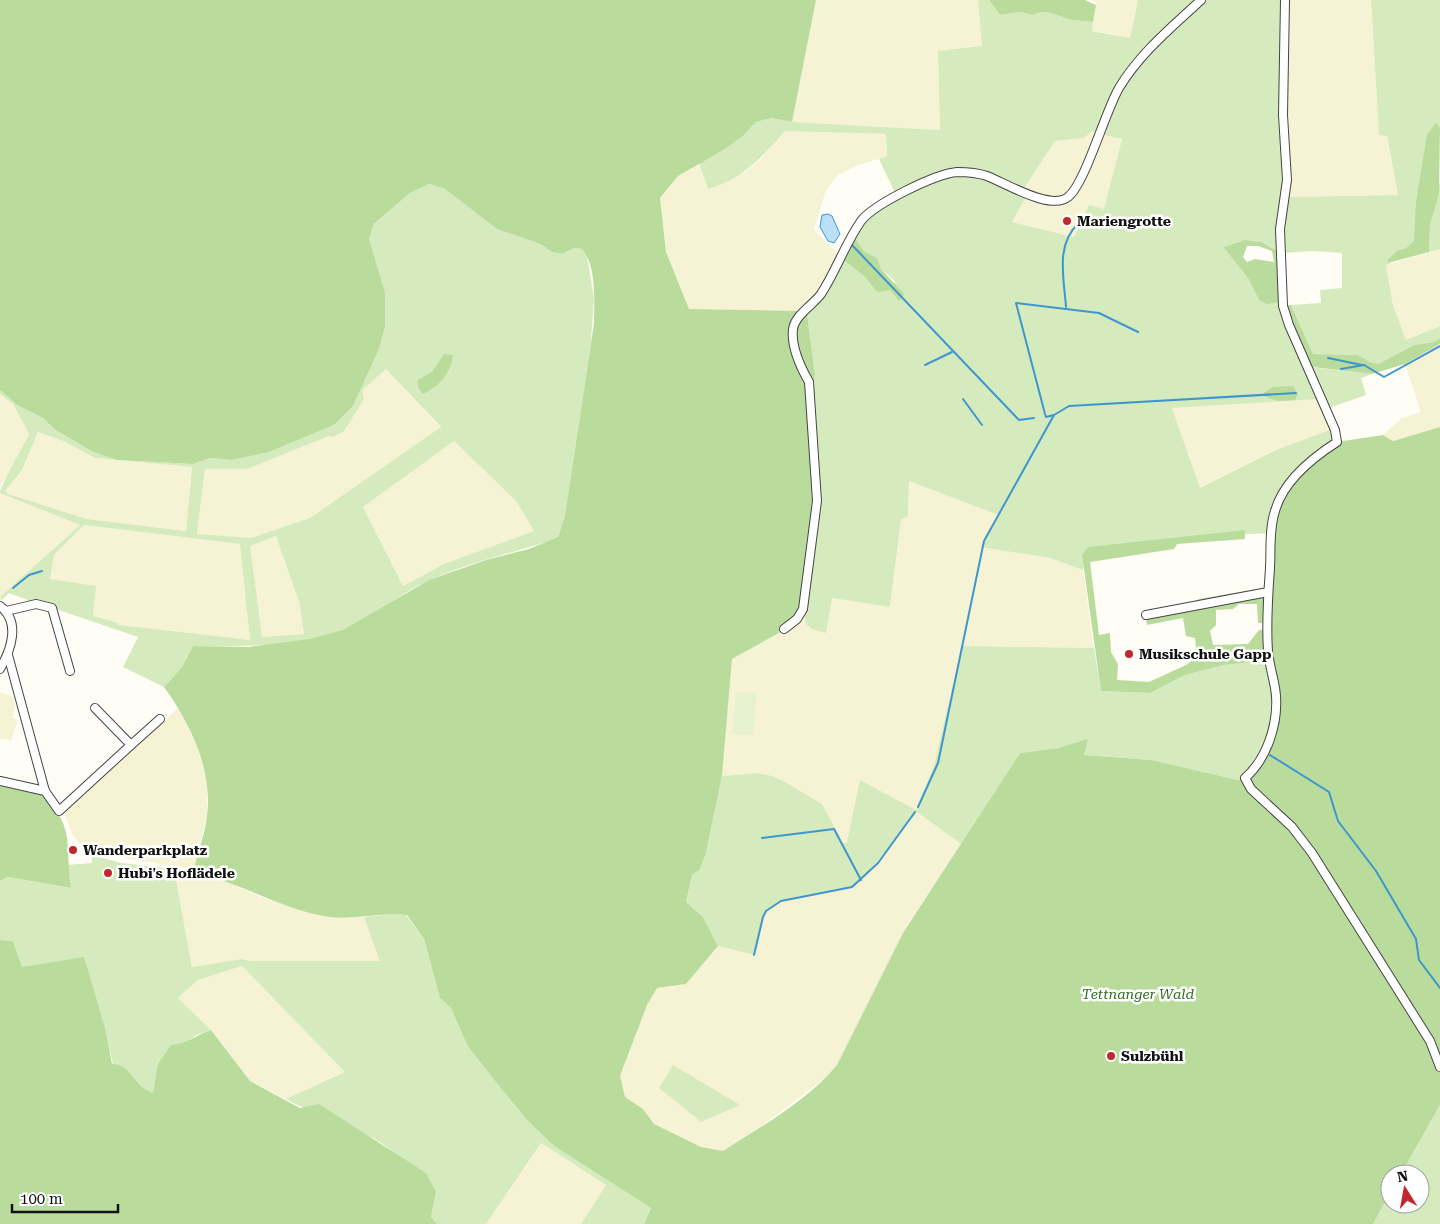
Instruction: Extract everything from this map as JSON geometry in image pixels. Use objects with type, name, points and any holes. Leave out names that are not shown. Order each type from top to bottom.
[{"type":"street","points":[[784,629],[797,619],[803,609],[817,501],[809,382],[802,369],[793,326],[825,288],[853,233],[871,212],[942,174],[973,173],[986,176],[1024,193],[1049,200],[1064,200],[1077,186],[1108,109],[1120,87],[1154,43],[1201,0]]},
{"type":"street","points":[[1285,0],[1283,115],[1287,180],[1280,229],[1283,306],[1337,442],[1299,472],[1285,490],[1275,511],[1268,592],[1268,652],[1276,695],[1276,716],[1270,741],[1259,762],[1245,778],[1251,789],[1292,827],[1312,853],[1430,1041],[1440,1067]]},
{"type":"street","points":[[1146,615],[1268,592]]},
{"type":"street","points":[[0,669],[8,655],[12,637],[3,608],[36,604],[52,608],[70,671]]},
{"type":"street","points":[[8,655],[45,791],[59,811],[160,719]]},
{"type":"street","points":[[95,708],[131,745]]},
{"type":"street","points":[[0,781],[45,791]]},
{"type":"shaded area","points":[[816,0],[978,0],[983,47],[938,52],[940,130],[792,122]]},
{"type":"shaded area","points":[[1090,0],[1138,0],[1130,38],[1091,30],[1096,2]]},
{"type":"shaded area","points":[[1287,0],[1371,0],[1379,134],[1387,136],[1398,195],[1288,197],[1285,84]]},
{"type":"shaded area","points":[[785,131],[886,134],[887,156],[856,166],[838,175],[826,190],[814,230],[839,255],[820,292],[803,311],[689,309],[666,252],[660,198],[678,176],[699,163],[708,189],[745,172],[761,159]]},
{"type":"shaded area","points":[[1092,131],[1122,139],[1104,210],[1089,205],[1075,237],[1012,222],[1026,197],[1023,190],[1055,141],[1084,138]]},
{"type":"shaded area","points":[[1440,249],[1440,326],[1406,340],[1393,305],[1386,265]]},
{"type":"shaded area","points":[[1440,344],[1440,427],[1393,441],[1383,435],[1402,418],[1421,412],[1405,364]]},
{"type":"shaded area","points":[[386,369],[441,428],[310,518],[251,538],[197,535],[205,469],[247,469],[344,430],[362,390]]},
{"type":"shaded area","points":[[0,394],[13,404],[29,434],[13,468],[0,486]]},
{"type":"shaded area","points":[[1320,399],[1332,429],[1276,450],[1200,488],[1172,408]]},
{"type":"shaded area","points":[[38,432],[63,441],[95,458],[192,467],[186,531],[87,519],[8,494],[5,491],[22,470]]},
{"type":"shaded area","points":[[454,441],[516,501],[534,531],[444,564],[403,586],[363,507]]},
{"type":"shaded area","points":[[909,481],[998,515],[982,547],[1050,558],[1083,570],[1094,648],[962,646],[934,765],[915,811],[842,843],[822,804],[787,783],[773,776],[757,773],[722,776],[732,659],[784,630],[804,615],[806,624],[832,598],[890,607],[901,520],[908,516]]},
{"type":"shaded area","points":[[0,493],[80,525],[0,597]]},
{"type":"shaded area","points":[[84,525],[241,544],[250,641],[119,625],[116,622],[93,616],[50,579],[54,555]]},
{"type":"shaded area","points":[[276,536],[300,605],[305,634],[262,637],[249,546]]},
{"type":"shaded area","points":[[0,692],[13,697],[15,704],[13,718],[18,720],[11,740],[0,739]]},
{"type":"shaded area","points":[[179,707],[197,747],[207,781],[207,816],[194,869],[110,856],[80,844],[73,836],[64,813]]},
{"type":"shaded area","points":[[917,812],[961,844],[903,933],[837,1065],[828,1076],[767,1122],[723,1151],[701,1147],[654,1124],[643,1109],[625,1097],[620,1076],[647,1005],[657,988],[686,984],[718,946],[754,955],[768,909],[789,899],[853,887],[861,880]]},
{"type":"shaded area","points":[[174,869],[229,883],[266,899],[331,917],[364,917],[381,961],[251,961],[241,959],[192,967]]},
{"type":"shaded area","points":[[242,966],[346,1072],[286,1099],[250,1081],[211,1030],[178,998],[198,980]]},
{"type":"shaded area","points":[[541,1143],[606,1185],[581,1224],[486,1224]]},
{"type":"green space","name":"Tettnanger Wald","points":[[0,0],[816,0],[792,122],[772,118],[756,122],[742,137],[725,149],[678,176],[660,198],[666,252],[689,309],[803,311],[807,313],[815,374],[812,396],[814,516],[804,615],[784,630],[732,659],[722,776],[706,853],[700,869],[692,875],[686,902],[703,917],[718,946],[686,984],[657,988],[647,1005],[620,1076],[625,1097],[643,1109],[654,1124],[701,1147],[723,1151],[783,1112],[812,1090],[837,1065],[903,933],[1020,753],[1058,748],[1088,739],[1084,755],[1152,760],[1238,780],[1244,777],[1263,752],[1275,722],[1275,701],[1269,660],[1224,665],[1185,675],[1150,693],[1101,691],[1082,555],[1088,547],[1245,530],[1245,539],[1177,544],[1174,549],[1090,562],[1099,635],[1110,633],[1111,652],[1118,664],[1117,680],[1149,682],[1186,665],[1197,657],[1195,638],[1186,636],[1183,618],[1147,625],[1146,619],[1199,599],[1268,587],[1275,511],[1299,473],[1337,442],[1383,435],[1393,441],[1440,427],[1440,1105],[1407,1164],[1380,1164],[1380,1211],[1373,1224],[644,1224],[651,1208],[554,1146],[527,1120],[467,1045],[451,1008],[440,998],[424,939],[407,915],[388,914],[340,918],[316,915],[206,876],[194,869],[207,816],[206,781],[203,764],[191,732],[164,687],[182,667],[193,646],[248,647],[310,639],[343,630],[429,580],[486,560],[529,549],[558,537],[565,515],[594,323],[592,274],[587,256],[582,249],[574,248],[562,254],[552,252],[540,244],[497,229],[445,189],[429,184],[410,193],[374,224],[369,239],[385,293],[385,327],[379,349],[353,406],[334,425],[269,452],[232,460],[210,458],[193,464],[117,460],[93,452],[54,429],[43,418],[17,405],[0,390]],"holes":[[[1239,604],[1257,604],[1258,623],[1267,623],[1267,629],[1259,630],[1248,644],[1213,645],[1210,631],[1216,625],[1216,610],[1233,609]]]},
{"type":"green space","points":[[978,0],[989,0],[1000,15],[1020,12],[1033,15],[1048,12],[1072,20],[1093,22],[1092,31],[1130,38],[1138,0],[1197,0],[1151,41],[1122,79],[1096,132],[1092,131],[1084,138],[1055,141],[1023,190],[1026,197],[1012,222],[1074,237],[1089,205],[1104,209],[1122,139],[1100,134],[1121,88],[1140,62],[1203,0],[1283,0],[1285,183],[1282,254],[1267,245],[1254,241],[1241,241],[1223,247],[1248,278],[1259,300],[1281,302],[1320,399],[1172,408],[1200,488],[1276,450],[1332,429],[1337,442],[1272,533],[1227,535],[1084,557],[1083,570],[1050,558],[981,547],[998,515],[909,481],[908,516],[901,520],[890,607],[832,598],[826,633],[812,629],[806,624],[804,615],[809,398],[815,374],[807,313],[842,259],[864,276],[877,292],[896,282],[881,269],[877,258],[864,251],[853,235],[863,217],[896,195],[879,159],[887,156],[886,134],[785,131],[751,166],[731,180],[708,189],[699,163],[742,137],[756,122],[772,118],[792,122],[940,130],[938,51],[982,46]]},
{"type":"green space","points":[[989,0],[1085,0],[1096,5],[1093,22],[1072,20],[1048,12],[1033,15],[1020,12],[1000,15]]},
{"type":"green space","points":[[1371,0],[1440,0],[1440,128],[1436,124],[1420,183],[1414,241],[1405,250],[1398,250],[1388,259],[1388,263],[1391,263],[1386,265],[1393,305],[1406,340],[1440,326],[1440,338],[1434,342],[1414,345],[1378,364],[1358,355],[1313,354],[1291,305],[1321,303],[1320,290],[1342,288],[1342,253],[1313,251],[1283,253],[1281,236],[1288,197],[1398,195],[1387,136],[1379,135]]},
{"type":"green space","points":[[1436,123],[1440,128],[1439,193],[1430,225],[1429,252],[1388,263],[1388,259],[1398,250],[1405,249],[1414,241],[1416,202],[1427,135]]},
{"type":"green space","points":[[1440,181],[1440,249],[1429,252],[1430,225]]},
{"type":"green space","points":[[428,184],[445,189],[497,229],[540,244],[552,252],[562,254],[574,248],[582,249],[587,255],[594,298],[591,342],[565,515],[558,537],[475,563],[430,580],[408,591],[366,618],[328,636],[270,645],[193,646],[182,667],[164,687],[123,667],[138,637],[38,603],[25,604],[28,600],[9,593],[1,601],[0,597],[80,525],[0,493],[29,434],[13,404],[0,394],[0,390],[17,405],[43,418],[54,429],[93,452],[117,460],[193,464],[210,458],[232,460],[269,452],[334,425],[353,406],[379,349],[385,327],[369,239],[374,224],[410,193]],"holes":[[[386,369],[441,427],[310,518],[251,538],[197,534],[205,469],[247,469],[329,436],[333,437],[344,431],[364,399],[362,390]],[[38,432],[63,441],[95,458],[192,467],[186,531],[87,519],[8,494],[5,491],[22,470]],[[454,441],[516,501],[534,531],[444,564],[403,586],[363,507]],[[84,525],[240,544],[250,640],[119,625],[116,622],[93,616],[96,586],[50,579],[54,555]],[[276,536],[300,605],[304,634],[262,637],[250,546]]]},
{"type":"green space","points":[[853,235],[864,251],[877,258],[881,269],[904,294],[899,301],[890,290],[877,292],[864,276],[842,259]]},
{"type":"green space","points":[[1245,240],[1261,242],[1279,252],[1286,305],[1291,305],[1313,354],[1358,355],[1378,364],[1414,345],[1434,342],[1440,338],[1440,344],[1405,364],[1372,374],[1305,366],[1281,302],[1267,304],[1259,300],[1248,278],[1223,247]],"holes":[[[1247,246],[1258,246],[1272,251],[1274,262],[1255,259],[1247,262],[1243,257]]]},
{"type":"green space","points":[[444,354],[453,355],[450,368],[439,383],[423,394],[418,387],[418,380],[432,372]]},
{"type":"green space","points":[[1310,367],[1372,374],[1361,378],[1366,395],[1329,408]]},
{"type":"green space","points":[[1293,386],[1298,394],[1295,400],[1278,401],[1261,395],[1272,387]]},
{"type":"green space","points":[[962,646],[1094,648],[1101,691],[1150,693],[1185,675],[1224,665],[1269,659],[1276,695],[1270,741],[1245,778],[1238,780],[1152,760],[1084,755],[1087,740],[1058,748],[1020,753],[961,844],[917,812],[861,881],[853,887],[790,899],[778,903],[769,909],[763,917],[754,955],[718,946],[703,917],[686,902],[692,875],[700,869],[706,853],[722,776],[757,773],[773,776],[787,783],[822,804],[843,843],[847,842],[860,780],[916,810],[934,765]]},
{"type":"green space","points":[[736,692],[757,693],[753,735],[732,734]]},
{"type":"green space","points":[[0,783],[45,792],[59,814],[66,832],[71,888],[8,877],[0,881]]},
{"type":"green space","points":[[91,855],[122,863],[174,869],[192,967],[241,959],[251,961],[380,961],[364,917],[393,914],[406,915],[424,939],[440,998],[451,1008],[467,1045],[527,1120],[554,1146],[651,1208],[644,1224],[581,1224],[606,1185],[541,1143],[486,1224],[437,1224],[431,1217],[436,1192],[397,1155],[380,1142],[361,1132],[307,1110],[286,1099],[345,1072],[242,966],[198,980],[178,998],[211,1030],[189,1040],[164,1071],[153,1094],[146,1091],[129,1071],[113,1065],[106,1031],[94,996],[22,967],[13,941],[0,940],[0,881],[8,877],[70,888],[67,865],[92,863]]},
{"type":"green space","points":[[0,940],[13,941],[22,967],[84,957],[106,1031],[112,1064],[124,1068],[147,1091],[153,1093],[158,1064],[171,1045],[187,1041],[211,1030],[250,1081],[300,1108],[319,1104],[426,1173],[436,1192],[431,1217],[437,1224],[0,1224]]},
{"type":"green space","points":[[673,1065],[740,1105],[701,1122],[659,1088]]},
{"type":"green space","points":[[1440,1105],[1440,1224],[1373,1224],[1380,1211],[1380,1214],[1430,1214],[1430,1164],[1407,1164]]},
{"type":"water","points":[[828,214],[832,216],[840,234],[834,243],[828,241],[820,227],[822,215]]},
{"type":"waterway","points":[[1066,307],[1063,273],[1064,251],[1071,231],[1079,223]]},
{"type":"waterway","points":[[852,245],[1019,420],[1034,418]]},
{"type":"waterway","points":[[1054,415],[1046,417],[1016,303],[1099,313],[1138,332]]},
{"type":"waterway","points":[[1341,369],[1364,365],[1384,377],[1440,346]]},
{"type":"waterway","points":[[925,365],[952,352]]},
{"type":"waterway","points":[[1328,358],[1362,365]]},
{"type":"waterway","points":[[918,807],[938,763],[984,541],[1054,415],[1069,406],[1296,393]]},
{"type":"waterway","points":[[963,399],[982,425]]},
{"type":"waterway","points":[[13,588],[29,575],[42,571]]},
{"type":"waterway","points":[[1270,755],[1329,792],[1338,821],[1376,871],[1416,939],[1419,960],[1440,988]]},
{"type":"waterway","points":[[754,955],[766,911],[781,901],[852,887],[878,863],[915,812]]},
{"type":"waterway","points":[[762,838],[834,829],[861,880]]},
{"type":"place","name":"Mariengrotte","points":[[1067,221]]},
{"type":"place","name":"Musikschule Gapp","points":[[1129,654]]},
{"type":"place","name":"Wanderparkplatz","points":[[73,850]]},
{"type":"place","name":"Hubi's Hoflädele","points":[[108,873]]},
{"type":"place","name":"Sulzbühl","points":[[1111,1056]]}]
